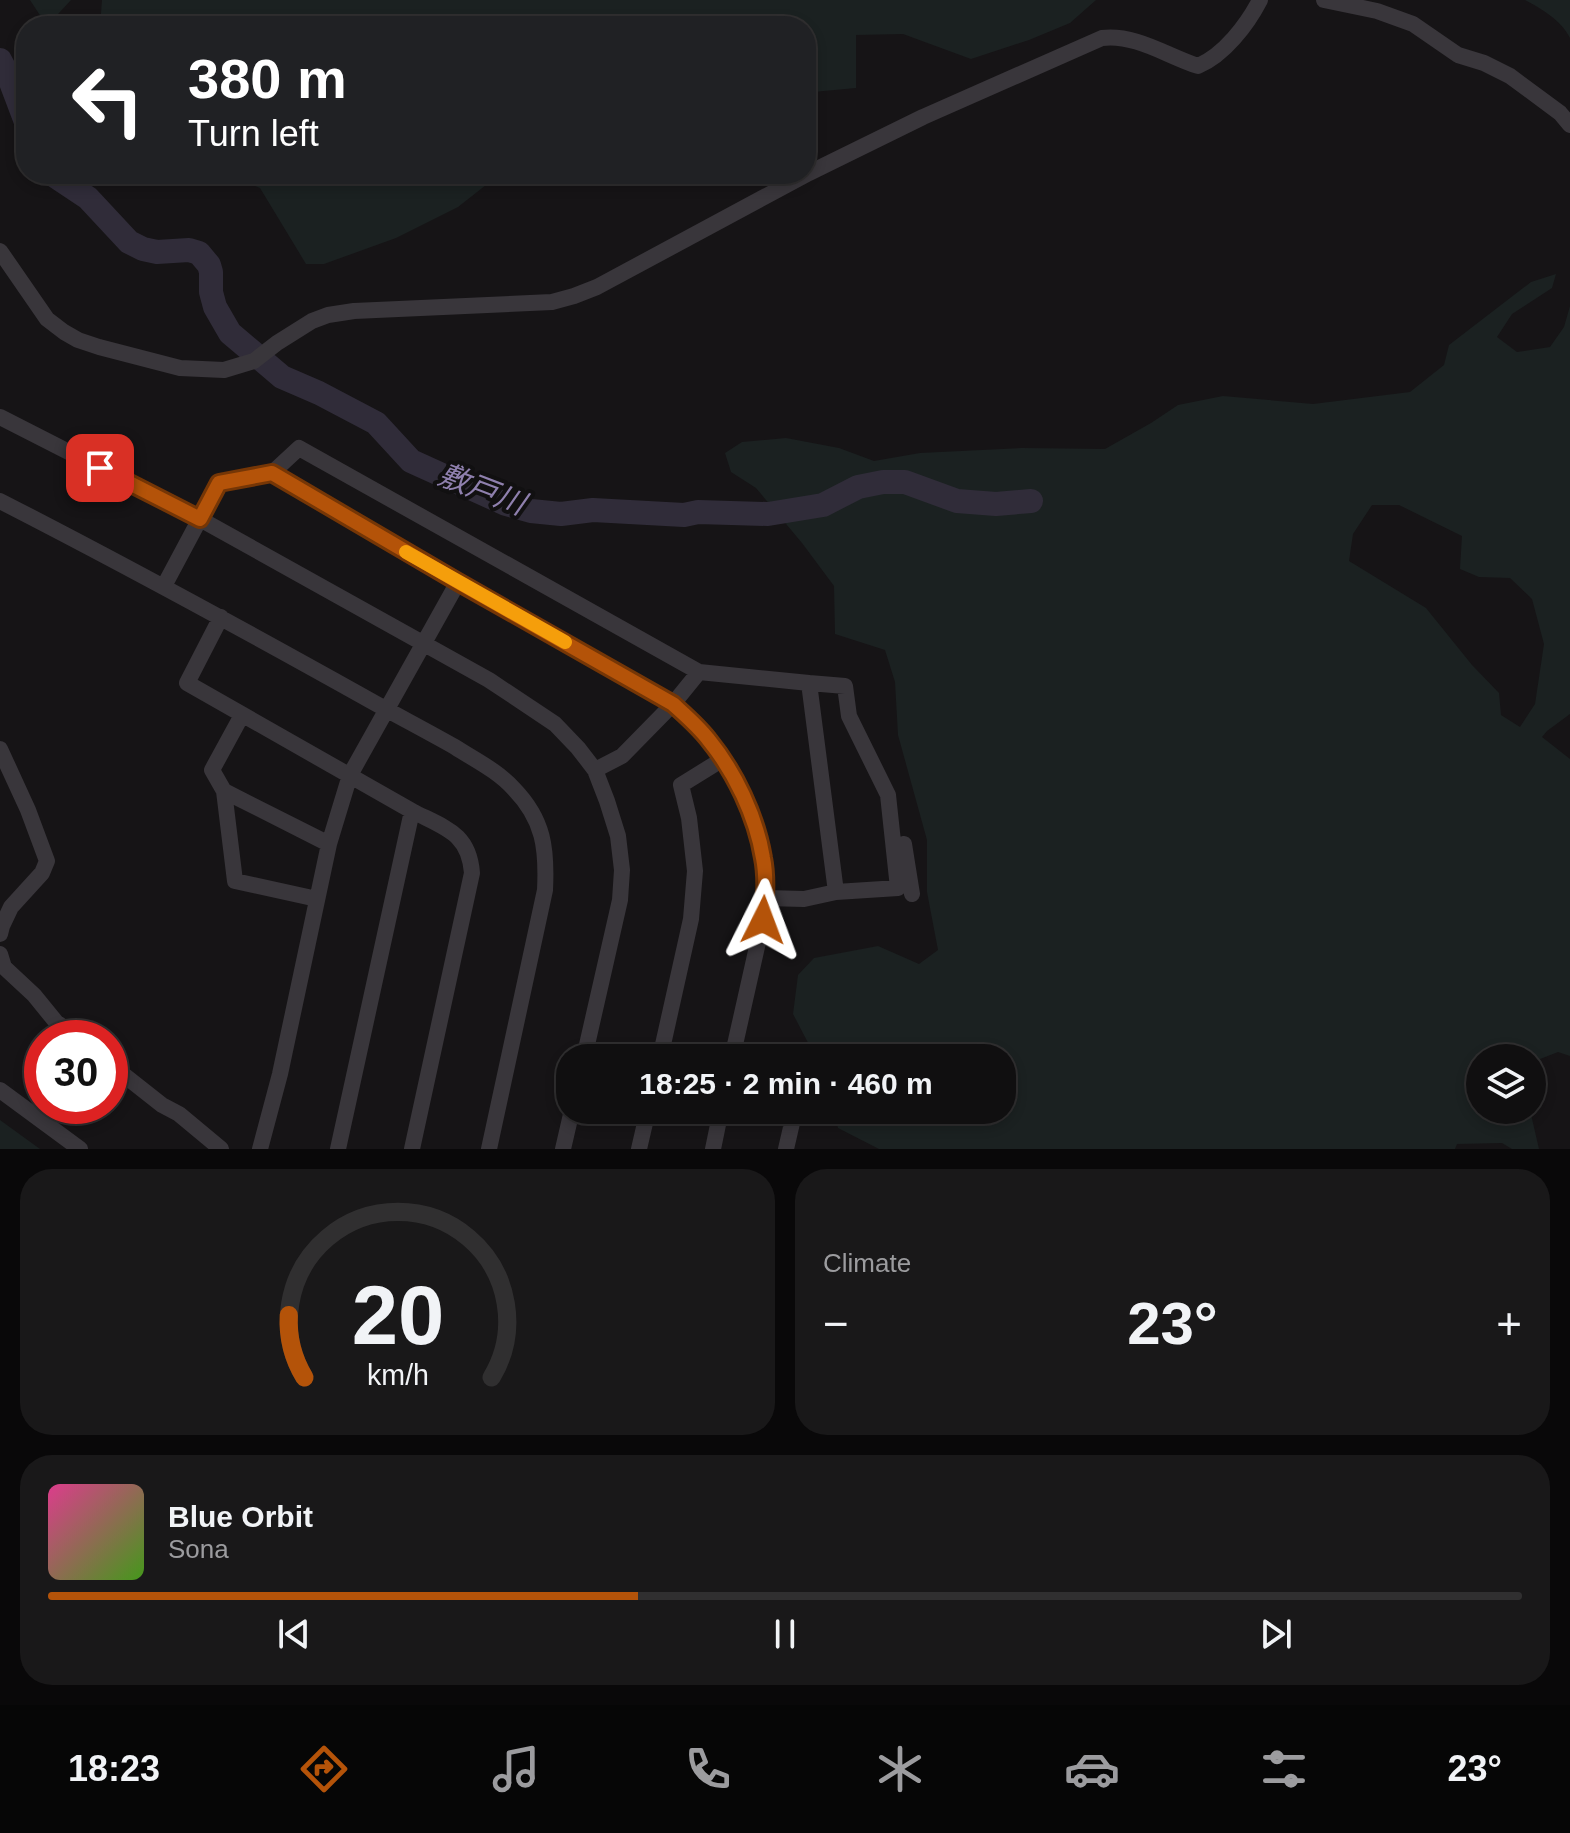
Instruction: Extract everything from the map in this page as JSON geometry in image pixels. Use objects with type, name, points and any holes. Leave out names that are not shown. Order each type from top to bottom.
[{"type":"street","points":[[816,170],[923,117],[1102,38],[1118,36],[1198,66],[1212,60],[1232,39],[1253,15],[1260,0]]},
{"type":"street","points":[[1324,0],[1377,11],[1413,24],[1458,55],[1510,76],[1560,113],[1570,125]]},
{"type":"street","points":[[0,251],[47,319],[78,340],[180,368],[224,370],[254,361],[296,330],[328,315],[354,311],[552,302],[574,296],[597,287],[789,184]]},
{"type":"street","points":[[0,417],[200,519],[489,680],[555,724],[595,770],[618,836],[622,870],[620,900],[587,1044]]},
{"type":"street","points":[[164,586],[219,483],[272,473],[299,448],[699,672],[845,686],[849,716],[888,795],[899,809],[912,894]]},
{"type":"street","points":[[272,473],[673,704],[697,725],[723,759],[754,822],[764,859],[763,920],[735,1044]]},
{"type":"street","points":[[0,501],[164,586],[425,730],[500,775],[530,809],[546,851],[545,890],[489,1149]]},
{"type":"street","points":[[260,1149],[280,1074],[329,844],[350,775],[458,582]]},
{"type":"street","points":[[221,617],[187,683],[451,831],[463,842],[471,857],[472,873],[418,1148]]},
{"type":"street","points":[[595,770],[622,756],[673,704],[699,672]]},
{"type":"street","points":[[809,683],[836,892]]},
{"type":"street","points":[[242,715],[212,770],[224,791],[235,881],[317,899]]},
{"type":"street","points":[[0,749],[47,861],[42,873],[11,907],[0,934]]},
{"type":"street","points":[[663,1044],[691,919],[695,871],[689,818],[681,785],[723,759]]},
{"type":"street","points":[[224,791],[329,844]]},
{"type":"street","points":[[765,898],[804,899],[836,892],[898,888],[888,795]]},
{"type":"street","points":[[338,1149],[412,811]]},
{"type":"street","points":[[0,954],[4,967],[34,995],[54,1020]]},
{"type":"street","points":[[128,1078],[162,1105],[179,1114],[221,1149]]},
{"type":"street","points":[[0,1090],[80,1149]]},
{"type":"street","points":[[563,1149],[569,1124]]},
{"type":"street","points":[[639,1149],[645,1124]]},
{"type":"street","points":[[713,1149],[718,1124]]},
{"type":"street","points":[[786,1149],[792,1124]]},
{"type":"shaded area","points":[[30,0],[71,0],[56,16],[40,16]]},
{"type":"shaded area","points":[[102,0],[1096,0],[1070,23],[971,59],[903,34],[856,35],[856,88],[816,92],[816,16],[101,16]]},
{"type":"shaded area","points":[[1525,0],[1570,0],[1570,38],[1556,20]]},
{"type":"shaded area","points":[[251,184],[487,184],[458,207],[396,238],[324,264],[306,264],[260,188]]},
{"type":"shaded area","points":[[1556,274],[1552,288],[1512,314],[1497,337],[1517,352],[1550,347],[1564,327],[1570,306],[1570,714],[1542,737],[1570,759],[1570,1056],[1558,1052],[1546,1057],[1546,1044],[1466,1044],[1466,1124],[1533,1124],[1539,1149],[1512,1149],[1502,1143],[1457,1144],[1455,1149],[879,1149],[838,1128],[837,1124],[1016,1124],[1016,1044],[809,1044],[793,1014],[798,975],[814,958],[878,946],[919,964],[938,950],[927,892],[927,840],[898,735],[895,682],[885,650],[835,634],[834,586],[756,488],[731,472],[725,453],[742,442],[786,438],[839,448],[874,461],[920,453],[1022,448],[1105,449],[1178,405],[1223,396],[1313,404],[1410,392],[1444,365],[1449,345],[1531,282]],"holes":[[[1372,505],[1399,505],[1462,536],[1460,569],[1479,577],[1510,578],[1532,599],[1544,644],[1535,704],[1520,727],[1501,715],[1499,693],[1426,608],[1349,561],[1353,534]]]},
{"type":"shaded area","points":[[0,1120],[40,1149],[0,1149]]},
{"type":"waterway","name":"敷戸川","points":[[0,60],[16,96]]},
{"type":"waterway","name":"敷戸川","points":[[67,184],[88,198],[129,242],[157,252],[189,250],[199,253],[209,265],[215,307],[230,333],[282,377],[376,423],[411,461],[506,504],[531,511],[561,514],[593,510],[684,515],[698,512],[768,514],[823,505],[858,487],[883,482],[905,482],[957,501],[996,504],[1031,501]]},
{"type":"slow traffic","points":[[406,552],[565,642]]},
{"type":"route","points":[[100,468],[200,519],[219,483],[272,473],[673,704],[697,725],[723,759],[754,822],[764,859],[763,920]]}]
